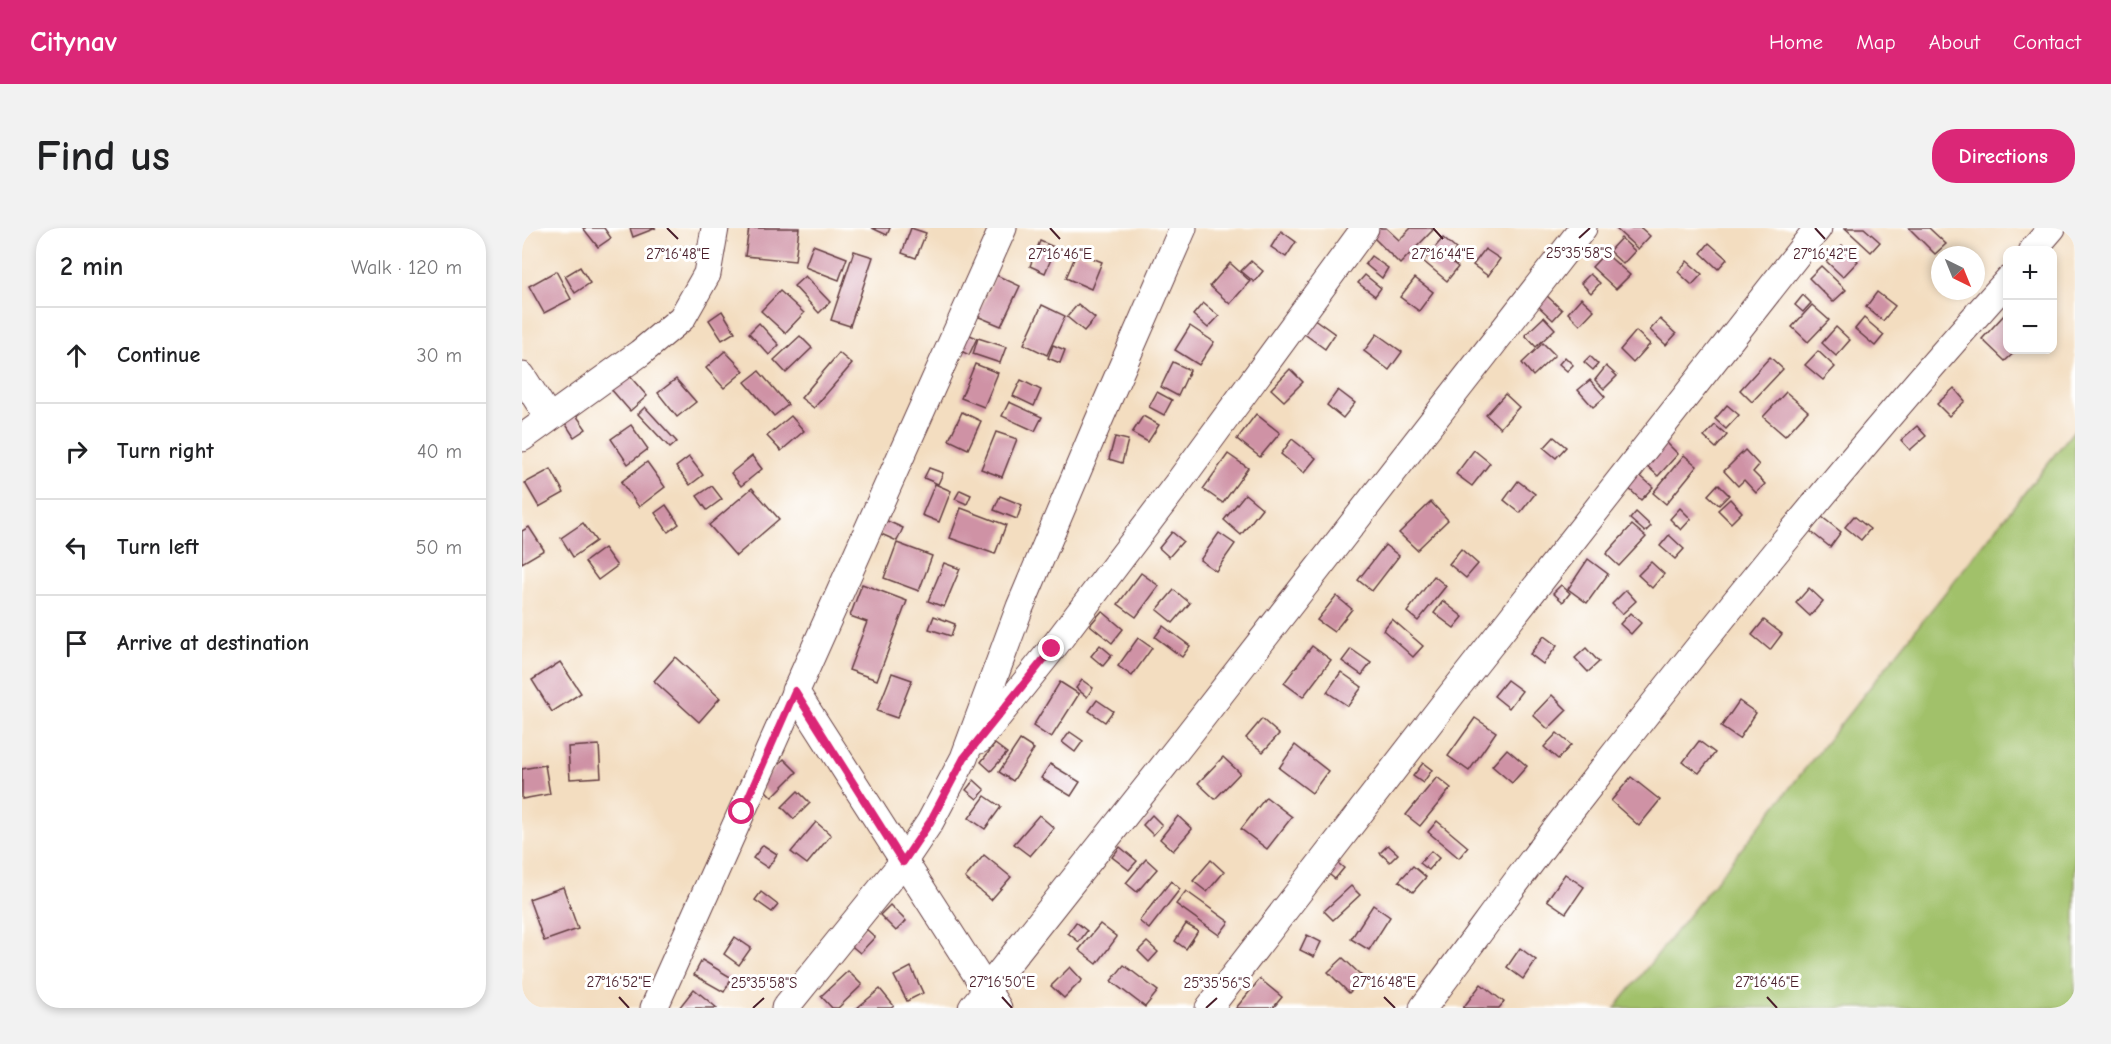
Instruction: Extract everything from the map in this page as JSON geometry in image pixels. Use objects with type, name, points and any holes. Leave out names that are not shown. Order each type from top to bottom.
[{"type":"street","points":[[522,438],[640,353],[682,318],[707,274],[715,228]]},
{"type":"street","points":[[654,1008],[1003,228]]},
{"type":"street","points":[[784,1008],[903,862],[930,822],[964,758],[1020,607],[1183,228]]},
{"type":"street","points":[[964,758],[1052,649],[1181,479],[1365,228]]},
{"type":"street","points":[[795,691],[903,862],[985,1002],[1182,743],[1583,228]]},
{"type":"street","points":[[1209,1008],[1451,695],[1818,228]]},
{"type":"street","points":[[2036,246],[2052,228]]},
{"type":"street","points":[[1423,1008],[1562,822],[1670,684],[1820,498],[2003,284]]},
{"type":"street","points":[[522,376],[549,418]]},
{"type":"green space","points":[[2075,429],[2075,1008],[1615,1008]]},
{"type":"building","points":[[583,228],[604,228],[611,238],[598,247]]},
{"type":"building","points":[[630,228],[656,228],[633,237]]},
{"type":"building","points":[[749,228],[799,228],[795,261],[745,256]]},
{"type":"building","points":[[872,228],[890,228],[887,235]]},
{"type":"building","points":[[911,228],[926,233],[916,258],[902,253]]},
{"type":"building","points":[[1376,228],[1386,228],[1399,240],[1411,228],[1431,228],[1433,230],[1400,264],[1370,234]]},
{"type":"building","points":[[1615,228],[1641,228],[1650,236],[1638,249]]},
{"type":"building","points":[[1845,228],[1864,228],[1880,242],[1871,252]]},
{"type":"building","points":[[1909,228],[1929,228],[1946,244],[1931,246],[1931,250]]},
{"type":"building","points":[[1281,231],[1296,242],[1286,257],[1271,247]]},
{"type":"building","points":[[1443,238],[1456,249],[1448,259],[1458,267],[1447,281],[1423,261]]},
{"type":"building","points":[[1621,238],[1635,251],[1623,264],[1609,251]]},
{"type":"building","points":[[1040,241],[1056,248],[1045,273],[1030,266]]},
{"type":"building","points":[[1709,243],[1727,259],[1718,269],[1701,253]]},
{"type":"building","points":[[813,245],[847,258],[839,280],[805,267]]},
{"type":"building","points":[[1842,245],[1858,261],[1843,277],[1826,261]]},
{"type":"building","points":[[1485,249],[1500,259],[1488,276],[1473,265]]},
{"type":"building","points":[[854,251],[873,257],[850,326],[831,320]]},
{"type":"building","points":[[1077,252],[1102,262],[1091,289],[1066,278]]},
{"type":"building","points":[[1605,253],[1630,275],[1616,289],[1592,267]]},
{"type":"building","points":[[1371,256],[1388,268],[1382,278],[1365,264]]},
{"type":"building","points":[[1251,261],[1263,271],[1254,282],[1241,271]]},
{"type":"building","points":[[1687,261],[1702,274],[1692,285],[1678,272]]},
{"type":"building","points":[[1230,263],[1250,281],[1230,304],[1210,286]]},
{"type":"building","points":[[1821,266],[1846,290],[1833,302],[1809,278]]},
{"type":"building","points":[[580,267],[590,283],[575,293],[565,276]]},
{"type":"building","points":[[556,271],[571,299],[544,313],[529,286]]},
{"type":"building","points":[[1590,274],[1600,283],[1591,293],[1581,283]]},
{"type":"building","points":[[996,275],[1020,286],[1001,326],[977,316]]},
{"type":"building","points":[[1365,275],[1381,288],[1375,296],[1358,283]]},
{"type":"building","points":[[805,276],[830,302],[819,313],[794,286]]},
{"type":"building","points":[[1415,278],[1433,292],[1419,311],[1400,297]]},
{"type":"building","points":[[780,291],[804,313],[785,333],[761,311]]},
{"type":"building","points":[[1877,292],[1895,306],[1883,321],[1866,307]]},
{"type":"building","points":[[1546,295],[1562,310],[1553,320],[1537,305]]},
{"type":"building","points":[[1803,295],[1811,303],[1803,312],[1795,305]]},
{"type":"building","points":[[1581,298],[1594,310],[1580,325],[1568,313]]},
{"type":"building","points":[[1203,303],[1219,316],[1208,328],[1193,315]]},
{"type":"building","points":[[1078,304],[1095,318],[1084,331],[1067,317]]},
{"type":"building","points":[[1042,305],[1065,316],[1047,355],[1024,344]]},
{"type":"building","points":[[1812,305],[1829,320],[1808,342],[1792,327]]},
{"type":"building","points":[[722,311],[735,332],[722,340],[709,320]]},
{"type":"building","points":[[1306,313],[1335,334],[1325,349],[1295,327]]},
{"type":"building","points":[[2003,316],[2003,354],[2013,354],[2005,361],[1982,339]]},
{"type":"building","points":[[1544,317],[1555,329],[1536,347],[1525,335]]},
{"type":"building","points":[[1864,318],[1884,335],[1875,346],[1855,329]]},
{"type":"building","points":[[1660,319],[1676,334],[1666,345],[1650,330]]},
{"type":"building","points":[[759,323],[779,345],[769,355],[749,333]]},
{"type":"building","points":[[1190,326],[1214,342],[1199,365],[1175,350]]},
{"type":"building","points":[[1836,327],[1850,340],[1836,356],[1822,343]]},
{"type":"building","points":[[960,331],[977,338],[969,355],[953,347]]},
{"type":"building","points":[[1636,331],[1650,344],[1633,363],[1620,350]]},
{"type":"building","points":[[1377,334],[1402,352],[1389,370],[1364,351]]},
{"type":"building","points":[[800,336],[812,348],[786,373],[774,360]]},
{"type":"building","points":[[978,338],[1006,347],[1000,363],[973,354]]},
{"type":"building","points":[[1543,343],[1555,355],[1533,376],[1522,363]]},
{"type":"building","points":[[1053,345],[1065,350],[1060,363],[1048,358]]},
{"type":"building","points":[[725,351],[744,371],[724,388],[706,368]]},
{"type":"building","points":[[1818,351],[1835,367],[1823,380],[1805,365]]},
{"type":"building","points":[[839,353],[852,364],[814,408],[801,398]]},
{"type":"building","points":[[1590,356],[1598,364],[1593,370],[1584,362]]},
{"type":"building","points":[[1565,357],[1573,365],[1567,371],[1559,364]]},
{"type":"building","points":[[1770,357],[1783,369],[1752,402],[1740,390]]},
{"type":"building","points":[[1173,362],[1190,370],[1178,396],[1161,387]]},
{"type":"building","points":[[975,364],[998,373],[984,407],[961,398]]},
{"type":"building","points":[[1606,366],[1617,376],[1604,389],[1595,380]]},
{"type":"building","points":[[1290,369],[1303,382],[1284,401],[1271,389]]},
{"type":"building","points":[[759,371],[788,405],[774,416],[745,382]]},
{"type":"building","points":[[627,373],[647,396],[630,411],[610,388]]},
{"type":"building","points":[[676,379],[696,402],[677,417],[658,393]]},
{"type":"building","points":[[1021,380],[1041,390],[1034,406],[1013,396]]},
{"type":"building","points":[[1590,380],[1605,397],[1593,407],[1578,390]]},
{"type":"building","points":[[1954,388],[1965,401],[1949,416],[1937,404]]},
{"type":"building","points":[[1338,390],[1355,403],[1343,418],[1327,405]]},
{"type":"building","points":[[1157,392],[1172,400],[1164,415],[1149,407]]},
{"type":"building","points":[[1786,392],[1808,411],[1785,436],[1763,417]]},
{"type":"building","points":[[1505,394],[1519,407],[1500,428],[1486,415]]},
{"type":"building","points":[[1009,402],[1042,417],[1035,431],[1002,416]]},
{"type":"building","points":[[1727,405],[1739,415],[1726,429],[1715,419]]},
{"type":"building","points":[[645,407],[677,442],[670,448],[638,414]]},
{"type":"building","points":[[962,412],[981,421],[968,449],[949,440]]},
{"type":"building","points":[[1256,414],[1280,433],[1260,457],[1237,439]]},
{"type":"building","points":[[576,415],[586,429],[574,437],[565,423]]},
{"type":"building","points":[[791,416],[804,431],[781,451],[767,436]]},
{"type":"building","points":[[1143,416],[1159,425],[1148,442],[1132,433]]},
{"type":"building","points":[[631,425],[648,449],[628,464],[611,439]]},
{"type":"building","points":[[1715,425],[1727,435],[1716,448],[1704,437]]},
{"type":"building","points":[[1917,426],[1926,436],[1910,450],[1901,440]]},
{"type":"building","points":[[996,432],[1017,439],[1002,477],[981,469]]},
{"type":"building","points":[[1115,437],[1128,440],[1122,463],[1109,459]]},
{"type":"building","points":[[1554,437],[1566,447],[1556,458],[1544,448]]},
{"type":"building","points":[[1292,439],[1316,458],[1304,473],[1281,454]]},
{"type":"building","points":[[1666,442],[1678,454],[1658,476],[1645,464]]},
{"type":"building","points":[[1474,450],[1490,463],[1472,486],[1456,474]]},
{"type":"building","points":[[1745,450],[1759,465],[1753,472],[1765,484],[1756,493],[1744,480],[1738,486],[1724,471]]},
{"type":"building","points":[[1228,454],[1248,468],[1223,503],[1203,489]]},
{"type":"building","points":[[1684,455],[1697,466],[1666,504],[1653,493]]},
{"type":"building","points":[[752,456],[762,469],[741,486],[731,473]]},
{"type":"building","points":[[689,457],[703,475],[690,485],[676,467]]},
{"type":"building","points":[[647,462],[665,487],[639,507],[621,482]]},
{"type":"building","points":[[929,468],[943,473],[938,484],[924,478]]},
{"type":"building","points":[[551,469],[564,493],[539,507],[525,483]]},
{"type":"building","points":[[1636,472],[1653,487],[1641,500],[1624,484]]},
{"type":"building","points":[[1518,481],[1535,494],[1520,513],[1504,500]]},
{"type":"building","points":[[935,484],[951,491],[939,522],[922,515]]},
{"type":"building","points":[[1718,484],[1729,495],[1719,505],[1708,495]]},
{"type":"building","points":[[712,486],[722,499],[707,510],[697,496]]},
{"type":"building","points":[[752,488],[779,519],[736,556],[709,525]]},
{"type":"building","points":[[960,490],[971,495],[967,504],[955,499]]},
{"type":"building","points":[[1245,494],[1262,508],[1241,535],[1224,520]]},
{"type":"building","points":[[1000,496],[1022,505],[1017,519],[994,510]]},
{"type":"building","points":[[1730,499],[1742,512],[1731,523],[1718,510]]},
{"type":"building","points":[[1431,502],[1448,520],[1417,550],[1399,533]]},
{"type":"building","points":[[666,505],[679,524],[668,532],[655,513]]},
{"type":"building","points":[[961,508],[1006,525],[995,554],[950,538]]},
{"type":"building","points":[[1680,508],[1691,519],[1681,530],[1670,519]]},
{"type":"building","points":[[1636,512],[1651,526],[1645,532],[1630,519]]},
{"type":"building","points":[[1854,516],[1870,529],[1861,540],[1845,527]]},
{"type":"building","points":[[1822,517],[1841,532],[1830,547],[1810,531]]},
{"type":"building","points":[[885,520],[903,528],[897,541],[879,533]]},
{"type":"building","points":[[583,523],[596,541],[573,557],[561,538]]},
{"type":"building","points":[[1632,525],[1646,537],[1619,566],[1606,554]]},
{"type":"building","points":[[529,527],[544,550],[522,563],[522,531]]},
{"type":"building","points":[[1172,532],[1183,541],[1169,557],[1159,548]]},
{"type":"building","points":[[1219,533],[1235,544],[1216,571],[1200,560]]},
{"type":"building","points":[[1669,535],[1684,549],[1675,559],[1660,546]]},
{"type":"building","points":[[897,543],[932,556],[919,591],[884,578]]},
{"type":"building","points":[[1385,545],[1399,556],[1372,591],[1358,580]]},
{"type":"building","points":[[604,548],[617,566],[598,580],[585,562]]},
{"type":"building","points":[[1461,549],[1478,564],[1466,578],[1449,564]]},
{"type":"building","points":[[1588,559],[1608,574],[1587,603],[1568,589]]},
{"type":"building","points":[[1651,562],[1664,574],[1652,588],[1638,575]]},
{"type":"building","points":[[944,563],[960,569],[944,607],[928,601]]},
{"type":"building","points":[[1141,573],[1159,586],[1136,617],[1118,604]]},
{"type":"building","points":[[1434,576],[1446,586],[1418,621],[1407,612]]},
{"type":"building","points":[[862,584],[907,601],[877,680],[849,670],[867,622],[850,616]]},
{"type":"building","points":[[1561,585],[1570,593],[1563,602],[1553,593]]},
{"type":"building","points":[[1809,588],[1823,601],[1810,616],[1796,603]]},
{"type":"building","points":[[1174,590],[1190,603],[1173,623],[1157,610]]},
{"type":"building","points":[[1626,590],[1636,601],[1622,614],[1612,604]]},
{"type":"building","points":[[1336,596],[1352,609],[1334,632],[1317,620]]},
{"type":"building","points":[[1443,601],[1463,617],[1454,628],[1434,613]]},
{"type":"building","points":[[1102,611],[1123,629],[1112,643],[1090,625]]},
{"type":"building","points":[[1630,613],[1641,623],[1631,634],[1620,624]]},
{"type":"building","points":[[934,616],[955,624],[951,636],[929,629]]},
{"type":"building","points":[[1392,619],[1423,646],[1413,657],[1383,630]]},
{"type":"building","points":[[1764,620],[1782,634],[1770,650],[1752,635]]},
{"type":"building","points":[[1163,626],[1190,646],[1182,657],[1155,637]]},
{"type":"building","points":[[1544,636],[1557,646],[1543,664],[1530,654]]},
{"type":"building","points":[[1138,638],[1152,648],[1132,676],[1118,666]]},
{"type":"building","points":[[1100,645],[1112,655],[1103,666],[1091,656]]},
{"type":"building","points":[[1312,646],[1331,660],[1303,697],[1284,683]]},
{"type":"building","points":[[1586,648],[1599,662],[1588,672],[1575,658]]},
{"type":"building","points":[[1351,649],[1371,663],[1362,675],[1342,661]]},
{"type":"building","points":[[675,657],[720,698],[699,722],[654,681]]},
{"type":"building","points":[[560,662],[581,693],[552,712],[532,680]]},
{"type":"building","points":[[1341,672],[1362,687],[1348,706],[1327,692]]},
{"type":"building","points":[[892,673],[912,680],[897,718],[877,711]]},
{"type":"building","points":[[1082,680],[1093,688],[1087,697],[1076,688]]},
{"type":"building","points":[[1507,680],[1522,691],[1509,708],[1494,696]]},
{"type":"building","points":[[1060,682],[1079,694],[1051,738],[1033,726]]},
{"type":"building","points":[[1552,695],[1567,710],[1548,729],[1533,715]]},
{"type":"building","points":[[1097,700],[1113,711],[1105,722],[1089,711]]},
{"type":"building","points":[[1739,701],[1756,713],[1739,739],[1721,727]]},
{"type":"building","points":[[1475,718],[1496,732],[1469,771],[1448,756]]},
{"type":"building","points":[[1262,719],[1279,734],[1263,752],[1246,738]]},
{"type":"building","points":[[1070,732],[1083,741],[1075,752],[1062,742]]},
{"type":"building","points":[[1557,733],[1571,745],[1558,759],[1544,747]]},
{"type":"building","points":[[1020,740],[1034,749],[1013,781],[999,772]]},
{"type":"building","points":[[1699,741],[1715,753],[1699,773],[1683,762]]},
{"type":"building","points":[[995,744],[1007,753],[991,771],[981,762]]},
{"type":"building","points":[[599,745],[601,777],[570,779],[568,747]]},
{"type":"building","points":[[1295,745],[1328,771],[1312,793],[1279,768]]},
{"type":"building","points":[[1507,749],[1527,766],[1512,783],[1492,766]]},
{"type":"building","points":[[1223,757],[1240,773],[1215,799],[1198,783]]},
{"type":"building","points":[[784,759],[797,772],[772,797],[759,784]]},
{"type":"building","points":[[1423,763],[1432,770],[1423,783],[1413,776]]},
{"type":"building","points":[[1050,764],[1080,782],[1071,796],[1041,778]]},
{"type":"building","points":[[545,765],[550,794],[522,799],[522,769]]},
{"type":"building","points":[[1437,777],[1451,788],[1420,826],[1406,815]]},
{"type":"building","points":[[1631,777],[1660,800],[1639,826],[1611,801]]},
{"type":"building","points":[[974,780],[985,790],[977,799],[966,790]]},
{"type":"building","points":[[798,791],[810,803],[794,819],[782,807]]},
{"type":"building","points":[[985,796],[1001,807],[985,829],[969,818]]},
{"type":"building","points":[[1266,797],[1292,817],[1267,849],[1241,829]]},
{"type":"building","points":[[1039,815],[1054,828],[1030,856],[1014,844]]},
{"type":"building","points":[[1152,815],[1162,825],[1153,835],[1143,825]]},
{"type":"building","points":[[1178,816],[1192,829],[1173,851],[1160,839]]},
{"type":"building","points":[[1437,821],[1468,847],[1459,858],[1428,832]]},
{"type":"building","points":[[816,822],[831,835],[807,864],[791,852]]},
{"type":"building","points":[[763,845],[777,854],[768,868],[753,858]]},
{"type":"building","points":[[1388,845],[1398,854],[1390,862],[1380,853]]},
{"type":"building","points":[[1120,847],[1137,861],[1129,870],[1112,857]]},
{"type":"building","points":[[1431,851],[1439,858],[1429,870],[1420,863]]},
{"type":"building","points":[[984,855],[1011,877],[991,900],[965,878]]},
{"type":"building","points":[[1330,857],[1344,868],[1335,879],[1321,868]]},
{"type":"building","points":[[1146,859],[1157,869],[1137,892],[1126,883]]},
{"type":"building","points":[[1211,860],[1224,872],[1207,892],[1193,881]]},
{"type":"building","points":[[1413,866],[1426,877],[1413,892],[1399,881]]},
{"type":"building","points":[[1565,874],[1584,887],[1566,913],[1547,900]]},
{"type":"building","points":[[1171,881],[1180,889],[1149,929],[1139,921]]},
{"type":"building","points":[[1351,886],[1360,895],[1333,920],[1324,911]]},
{"type":"building","points":[[563,887],[578,929],[544,941],[529,899]]},
{"type":"building","points":[[1186,891],[1229,922],[1219,935],[1176,904]]},
{"type":"building","points":[[761,892],[778,905],[772,912],[755,900]]},
{"type":"building","points":[[890,905],[906,921],[896,931],[880,915]]},
{"type":"building","points":[[1373,905],[1390,917],[1369,950],[1351,939]]},
{"type":"building","points":[[1076,922],[1087,931],[1079,942],[1068,933]]},
{"type":"building","points":[[1100,924],[1117,937],[1097,964],[1079,950]]},
{"type":"building","points":[[1186,924],[1198,931],[1186,949],[1175,941]]},
{"type":"building","points":[[864,927],[875,937],[860,953],[848,943]]},
{"type":"building","points":[[1307,935],[1321,942],[1314,957],[1300,950]]},
{"type":"building","points":[[735,937],[751,948],[739,965],[724,954]]},
{"type":"building","points":[[1147,942],[1158,952],[1149,962],[1138,951]]},
{"type":"building","points":[[1520,948],[1536,960],[1523,979],[1507,967]]},
{"type":"building","points":[[1343,958],[1364,978],[1349,993],[1328,972]]},
{"type":"building","points":[[702,960],[732,978],[724,992],[694,975]]},
{"type":"building","points":[[1124,965],[1158,991],[1145,1007],[1111,981]]},
{"type":"building","points":[[911,967],[923,993],[907,1001],[894,976]]},
{"type":"building","points":[[1070,967],[1082,980],[1064,998],[1051,986]]},
{"type":"building","points":[[848,971],[862,985],[838,1008],[832,1008],[821,996]]},
{"type":"building","points":[[1260,979],[1282,997],[1273,1008],[1236,1008]]},
{"type":"building","points":[[1481,984],[1504,1002],[1499,1008],[1463,1008]]},
{"type":"building","points":[[694,989],[717,1008],[679,1008]]},
{"type":"building","points":[[880,989],[894,1006],[891,1008],[857,1008]]},
{"type":"route","points":[[742,812],[795,691],[903,862],[930,822],[964,758],[1052,649]]}]
